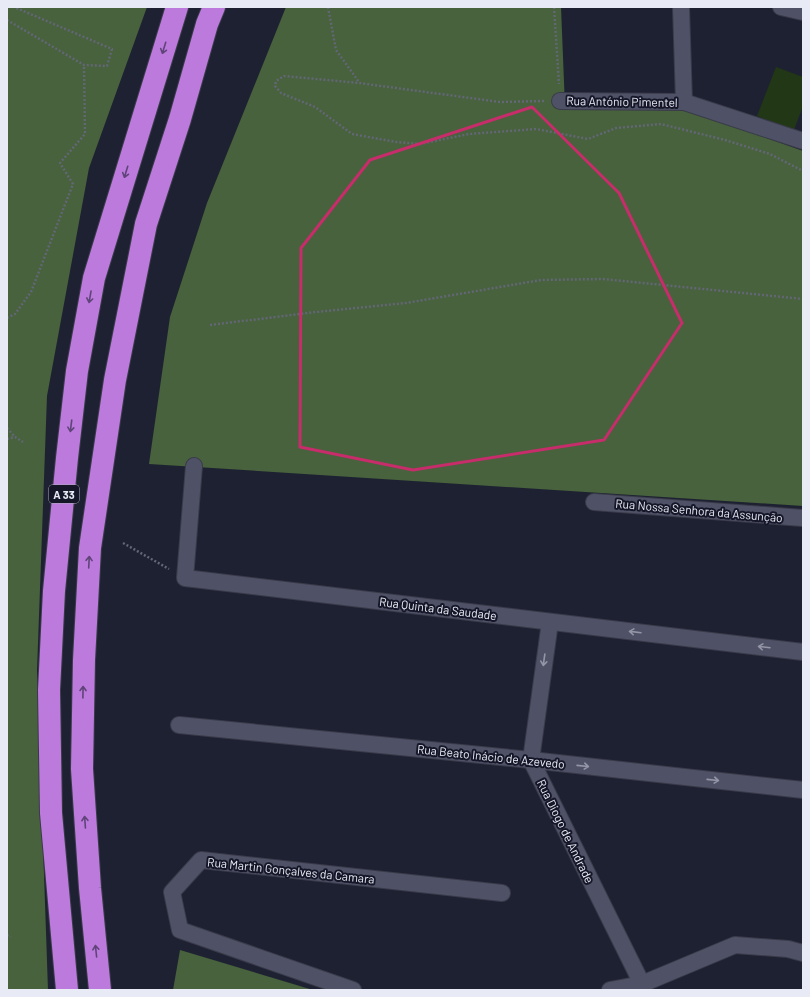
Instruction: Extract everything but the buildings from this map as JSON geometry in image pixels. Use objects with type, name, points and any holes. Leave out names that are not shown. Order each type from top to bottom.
[{"type":"highway","name":"A 33","points":[[67,990],[51,813],[49,690],[54,592],[67,458],[77,372],[94,278],[177,7]]},
{"type":"highway","name":"A 33","points":[[100,990],[90,888],[82,769],[84,660],[90,548],[115,380],[146,224],[180,118],[207,24],[214,7]]},
{"type":"street","name":"Rua António Pimentel","points":[[681,7],[684,102]]},
{"type":"street","points":[[781,7],[803,12]]},
{"type":"street","name":"Rua António Pimentel","points":[[560,101],[684,102],[803,141]]},
{"type":"street","points":[[185,578],[194,466]]},
{"type":"street","name":"Rua Nossa Senhora da Assunção","points":[[594,502],[803,518]]},
{"type":"street","name":"Rua Quinta da Saudade","points":[[185,578],[803,652]]},
{"type":"street","points":[[531,760],[550,622]]},
{"type":"street","name":"Rua Beato Inácio de Azevedo","points":[[179,725],[531,760],[803,790]]},
{"type":"street","name":"Rua Diogo de Andrade","points":[[531,760],[643,987]]},
{"type":"street","name":"Rua Martin Gonçalves da Camara","points":[[353,990],[180,930],[172,892],[201,860],[502,893]]},
{"type":"street","points":[[610,990],[643,987],[735,946],[788,949],[803,953]]},
{"type":"path","points":[[7,20],[84,65],[108,66],[112,49],[14,7]]},
{"type":"path","points":[[328,7],[336,50],[359,83]]},
{"type":"path","points":[[554,7],[560,101],[500,102],[359,83],[284,76],[276,81],[275,86],[281,93],[314,107],[352,134],[396,142],[420,144],[469,134],[536,129],[588,139],[616,128],[661,124],[725,140],[770,154],[803,171]]},
{"type":"path","points":[[7,318],[15,314],[32,292],[73,184],[60,163],[85,134],[84,65]]},
{"type":"path","points":[[210,324],[406,303],[541,280],[603,279],[803,299]]},
{"type":"path","points":[[7,428],[15,437],[24,442]]},
{"type":"path","points":[[7,439],[15,437]]},
{"type":"path","points":[[123,543],[185,578]]},
{"type":"path","points":[[7,935],[11,937]]},
{"type":"highlighted area","points":[[532,107],[619,193],[682,323],[604,440],[413,470],[300,447],[301,248],[370,160]]},
{"type":"green space","points":[[7,7],[147,7],[89,168],[47,396],[37,671],[48,990],[7,990]]},
{"type":"green space","points":[[286,7],[561,7],[565,107],[678,106],[803,151],[803,506],[149,464],[170,317],[207,203]]},
{"type":"green space","points":[[776,67],[803,77],[803,106],[794,130],[757,116]]},
{"type":"green space","points":[[180,950],[313,990],[173,990]]}]
